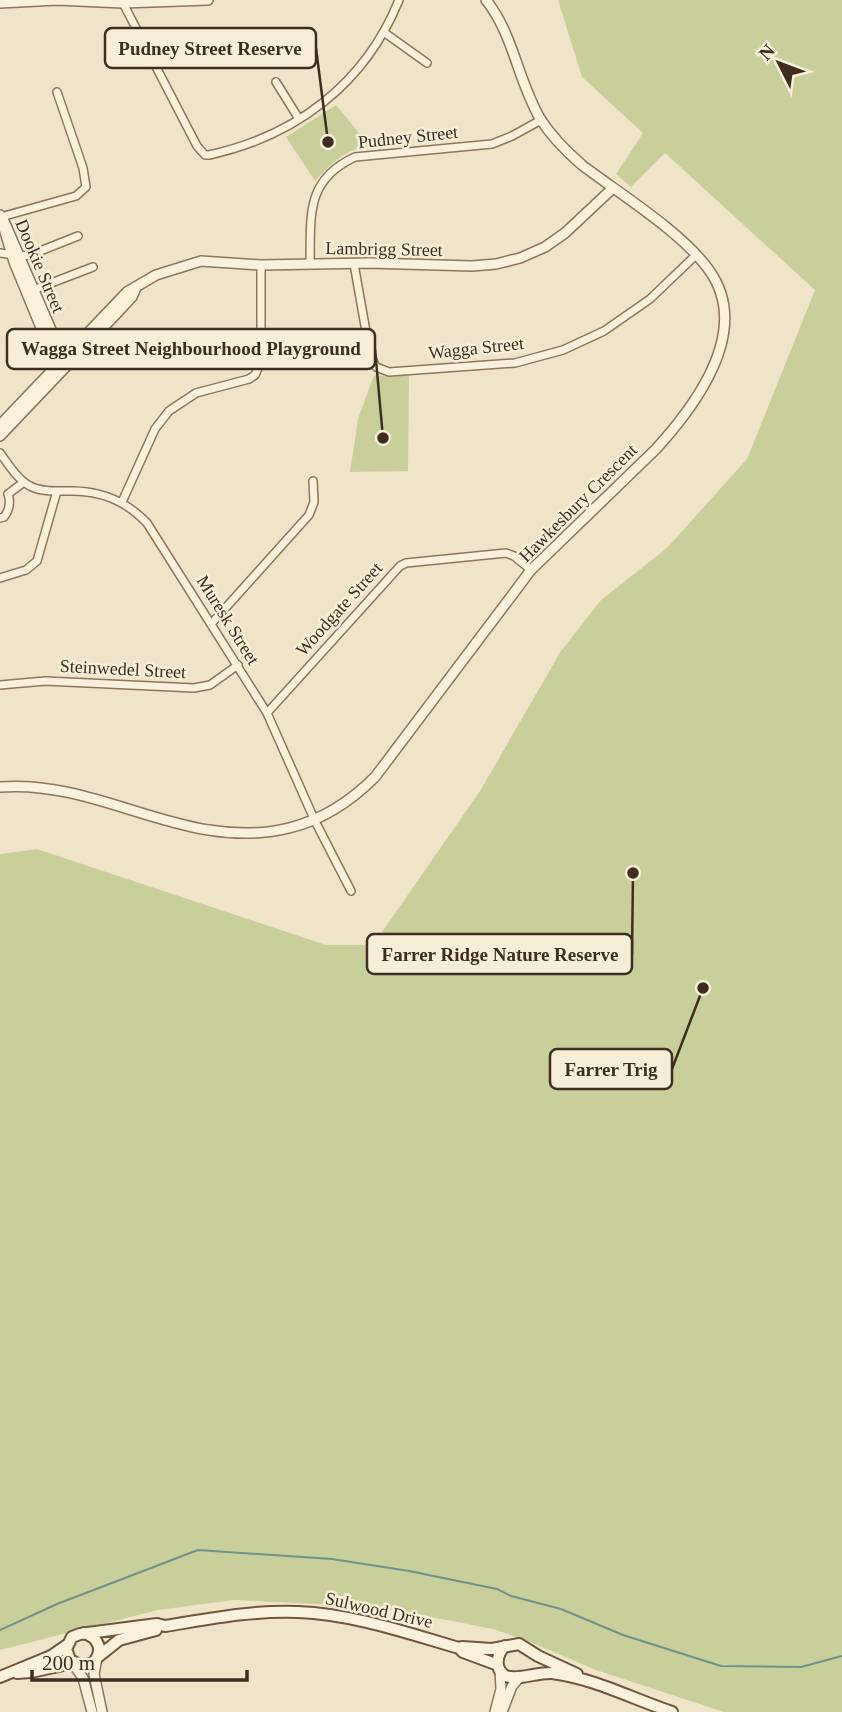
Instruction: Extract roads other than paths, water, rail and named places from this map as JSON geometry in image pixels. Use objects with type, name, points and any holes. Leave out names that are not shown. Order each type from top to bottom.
[{"type":"main road","name":"Sulwood Drive","points":[[97,1658],[107,1647],[120,1640],[165,1626],[263,1612],[317,1613],[367,1622],[460,1648],[463,1652],[499,1668],[509,1677],[555,1674],[592,1683],[672,1712]]},
{"type":"main road","name":"Sulwood Drive","points":[[84,1633],[157,1624],[165,1626]]},
{"type":"main road","points":[[0,1678],[51,1656],[67,1645],[72,1637],[84,1633],[97,1642],[97,1658],[92,1664],[84,1666],[73,1663],[14,1673]]},
{"type":"main road","name":"Sulwood Drive","points":[[460,1648],[464,1646],[479,1649],[519,1644],[592,1683]]},
{"type":"main road","points":[[67,1645],[66,1653],[73,1663]]},
{"type":"main road","points":[[499,1668],[499,1653],[505,1646]]},
{"type":"main road","points":[[523,1676],[532,1665],[528,1649]]},
{"type":"street","points":[[0,3],[29,0],[123,4],[208,0]]},
{"type":"street","points":[[123,4],[197,146],[205,155],[248,145],[282,130],[335,93],[385,33],[399,0]]},
{"type":"street","name":"Hawkesbury Crescent","points":[[0,787],[38,787],[64,791],[213,833],[258,834],[315,821],[350,799],[374,777],[531,570],[672,431],[709,374],[719,355],[722,342],[723,306],[709,270],[671,232],[566,151],[541,120],[501,22],[486,0]]},
{"type":"street","points":[[385,33],[427,63]]},
{"type":"street","points":[[276,82],[299,120]]},
{"type":"street","points":[[0,216],[75,196],[86,187],[83,167],[57,92]]},
{"type":"street","name":"Pudney Street","points":[[310,263],[313,197],[339,164],[355,157],[492,144],[541,120]]},
{"type":"street","name":"Lambrigg Street","points":[[0,436],[127,292],[156,275],[201,261],[261,265],[496,264],[520,258],[545,247],[565,233],[612,188]]},
{"type":"street","name":"Dookie Street","points":[[0,216],[11,253],[62,367]]},
{"type":"street","name":"Dookie Street","points":[[0,216],[21,256],[62,367]]},
{"type":"street","points":[[0,253],[30,255],[78,236]]},
{"type":"street","name":"Wagga Street","points":[[355,264],[370,354],[376,367],[389,372],[515,363],[563,350],[604,331],[650,299],[696,255]]},
{"type":"street","points":[[122,502],[155,429],[169,411],[196,393],[243,381],[255,375],[261,361],[261,265]]},
{"type":"street","points":[[33,290],[93,267]]},
{"type":"street","name":"Lambrigg Street","points":[[0,425],[62,367]]},
{"type":"street","points":[[0,453],[24,482],[4,492],[10,500],[8,512],[0,518]]},
{"type":"street","points":[[212,623],[309,515],[314,502],[313,481]]},
{"type":"street","name":"Muresk Street","points":[[24,482],[39,490],[88,492],[122,502],[147,523],[267,713],[315,821],[351,891]]},
{"type":"street","points":[[0,578],[26,570],[37,561],[57,491]]},
{"type":"street","name":"Woodgate Street","points":[[267,713],[400,566],[496,552],[514,556],[531,570]]},
{"type":"street","name":"Steinwedel Street","points":[[0,685],[45,681],[202,688],[238,665]]},
{"type":"street","points":[[97,1658],[94,1674],[102,1712]]},
{"type":"street","points":[[73,1663],[83,1678],[92,1712]]},
{"type":"street","points":[[495,1712],[501,1689],[499,1668]]},
{"type":"street","points":[[502,1712],[512,1686],[523,1676]]},
{"type":"waterway","points":[[0,1630],[57,1604],[198,1550],[332,1559],[497,1589],[511,1596],[561,1609],[623,1635],[721,1666],[801,1667],[842,1656]]},
{"type":"place","name":"Pudney Street Reserve","points":[[328,142]]},
{"type":"place","name":"Wagga Street Neighbourhood Playground","points":[[383,438]]},
{"type":"place","name":"Farrer Ridge Nature Reserve","points":[[633,873]]},
{"type":"place","name":"Farrer Trig","points":[[703,988]]}]
